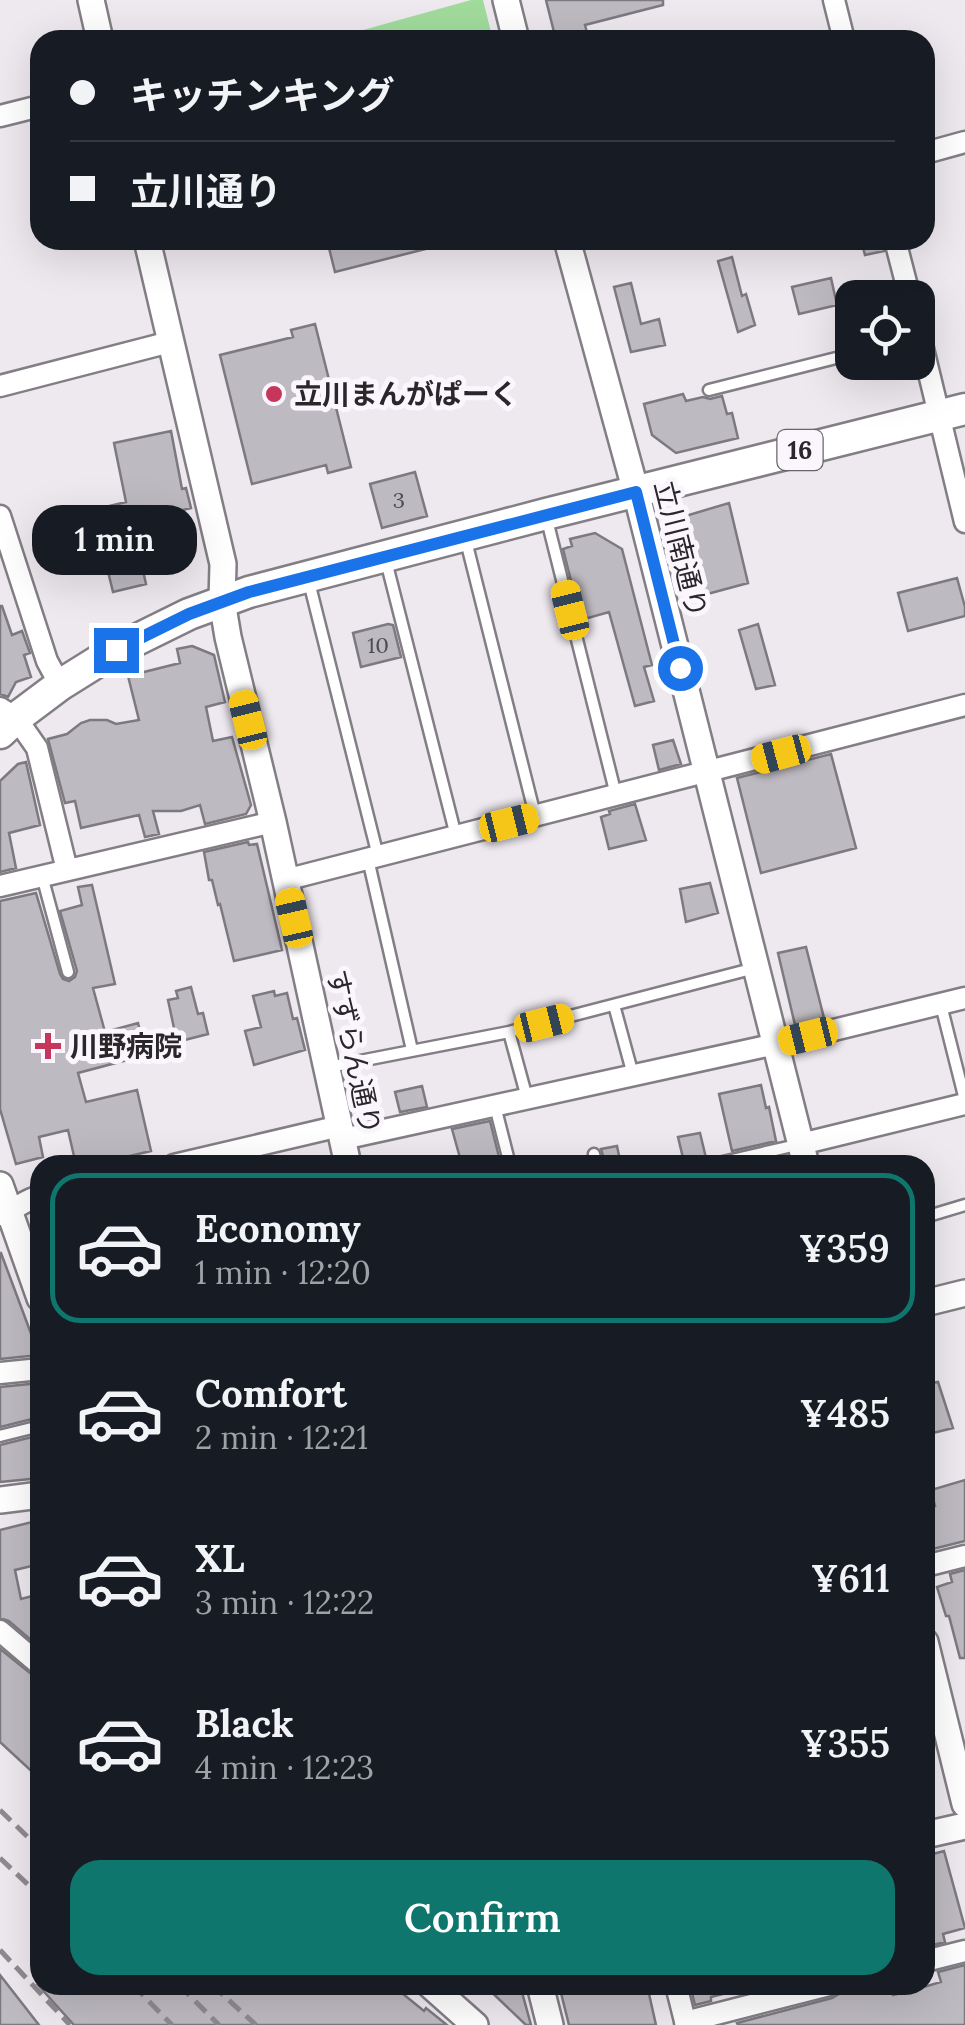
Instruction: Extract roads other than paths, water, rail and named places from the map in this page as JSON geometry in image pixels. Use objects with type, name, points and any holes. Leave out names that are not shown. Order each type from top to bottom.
[{"type":"main road","name":"16","points":[[5,720],[141,636],[222,601],[546,514],[952,412]]},
{"type":"street","points":[[90,0],[98,30]]},
{"type":"street","points":[[506,0],[514,30]]},
{"type":"street","points":[[834,0],[842,30]]},
{"type":"street","points":[[0,116],[30,108]]},
{"type":"street","points":[[935,150],[965,142]]},
{"type":"street","name":"すずらん通り","points":[[149,250],[223,564],[222,601],[228,637],[346,1155]]},
{"type":"street","name":"立川南通り","points":[[574,250],[804,1154]]},
{"type":"street","points":[[898,250],[905,280]]},
{"type":"street","points":[[0,386],[170,342]]},
{"type":"street","points":[[935,373],[952,412],[965,522]]},
{"type":"street","points":[[0,516],[6,552],[47,661],[60,685]]},
{"type":"street","points":[[286,880],[965,705]]},
{"type":"street","points":[[5,720],[37,748],[68,870]]},
{"type":"street","points":[[0,886],[273,822]]},
{"type":"street","points":[[226,1155],[494,1106],[965,998]]},
{"type":"street","points":[[804,1154],[965,1102]]},
{"type":"street","points":[[0,1185],[5,1214],[30,1274]]},
{"type":"street","points":[[5,1214],[30,1200]]},
{"type":"street","points":[[935,1301],[964,1296]]},
{"type":"street","points":[[0,1373],[30,1370]]},
{"type":"street","points":[[0,1500],[30,1496]]},
{"type":"street","points":[[935,1564],[965,1556]]},
{"type":"street","points":[[0,1631],[30,1656]]},
{"type":"street","points":[[935,1682],[965,1804]]},
{"type":"street","points":[[935,1833],[965,1826]]},
{"type":"street","points":[[935,1958],[965,1950]]},
{"type":"street","points":[[441,1995],[475,2025]]},
{"type":"street","points":[[542,1995],[550,2025]]},
{"type":"street","points":[[678,1995],[685,2023],[792,1995]]},
{"type":"lane","points":[[709,390],[835,358]]},
{"type":"lane","points":[[546,514],[616,796]]},
{"type":"lane","points":[[465,535],[536,816]]},
{"type":"lane","points":[[384,556],[456,836]]},
{"type":"lane","points":[[308,576],[373,858],[412,1050]]},
{"type":"lane","points":[[42,876],[68,972]]},
{"type":"lane","points":[[328,1068],[509,1032],[756,968]]},
{"type":"lane","points":[[940,1004],[965,1102]]},
{"type":"lane","points":[[614,1005],[633,1075]]},
{"type":"lane","points":[[509,1032],[527,1098]]},
{"type":"lane","points":[[494,1106],[507,1155]]},
{"type":"lane","points":[[935,1214],[965,1205]]},
{"type":"lane","points":[[0,1436],[30,1428]]},
{"type":"railway","points":[[0,1810],[30,1839]]},
{"type":"railway","points":[[0,1858],[30,1886]]},
{"type":"railway","points":[[0,1950],[30,1982]]},
{"type":"railway","points":[[42,1995],[70,2025]]},
{"type":"railway","points":[[143,1995],[172,2025]]},
{"type":"railway","points":[[189,1995],[219,2025]]},
{"type":"railway","points":[[223,1995],[256,2025]]},
{"type":"place","name":"立川まんがぱーく","points":[[274,394]]},
{"type":"place","name":"川野病院","points":[[48,1046]]}]
